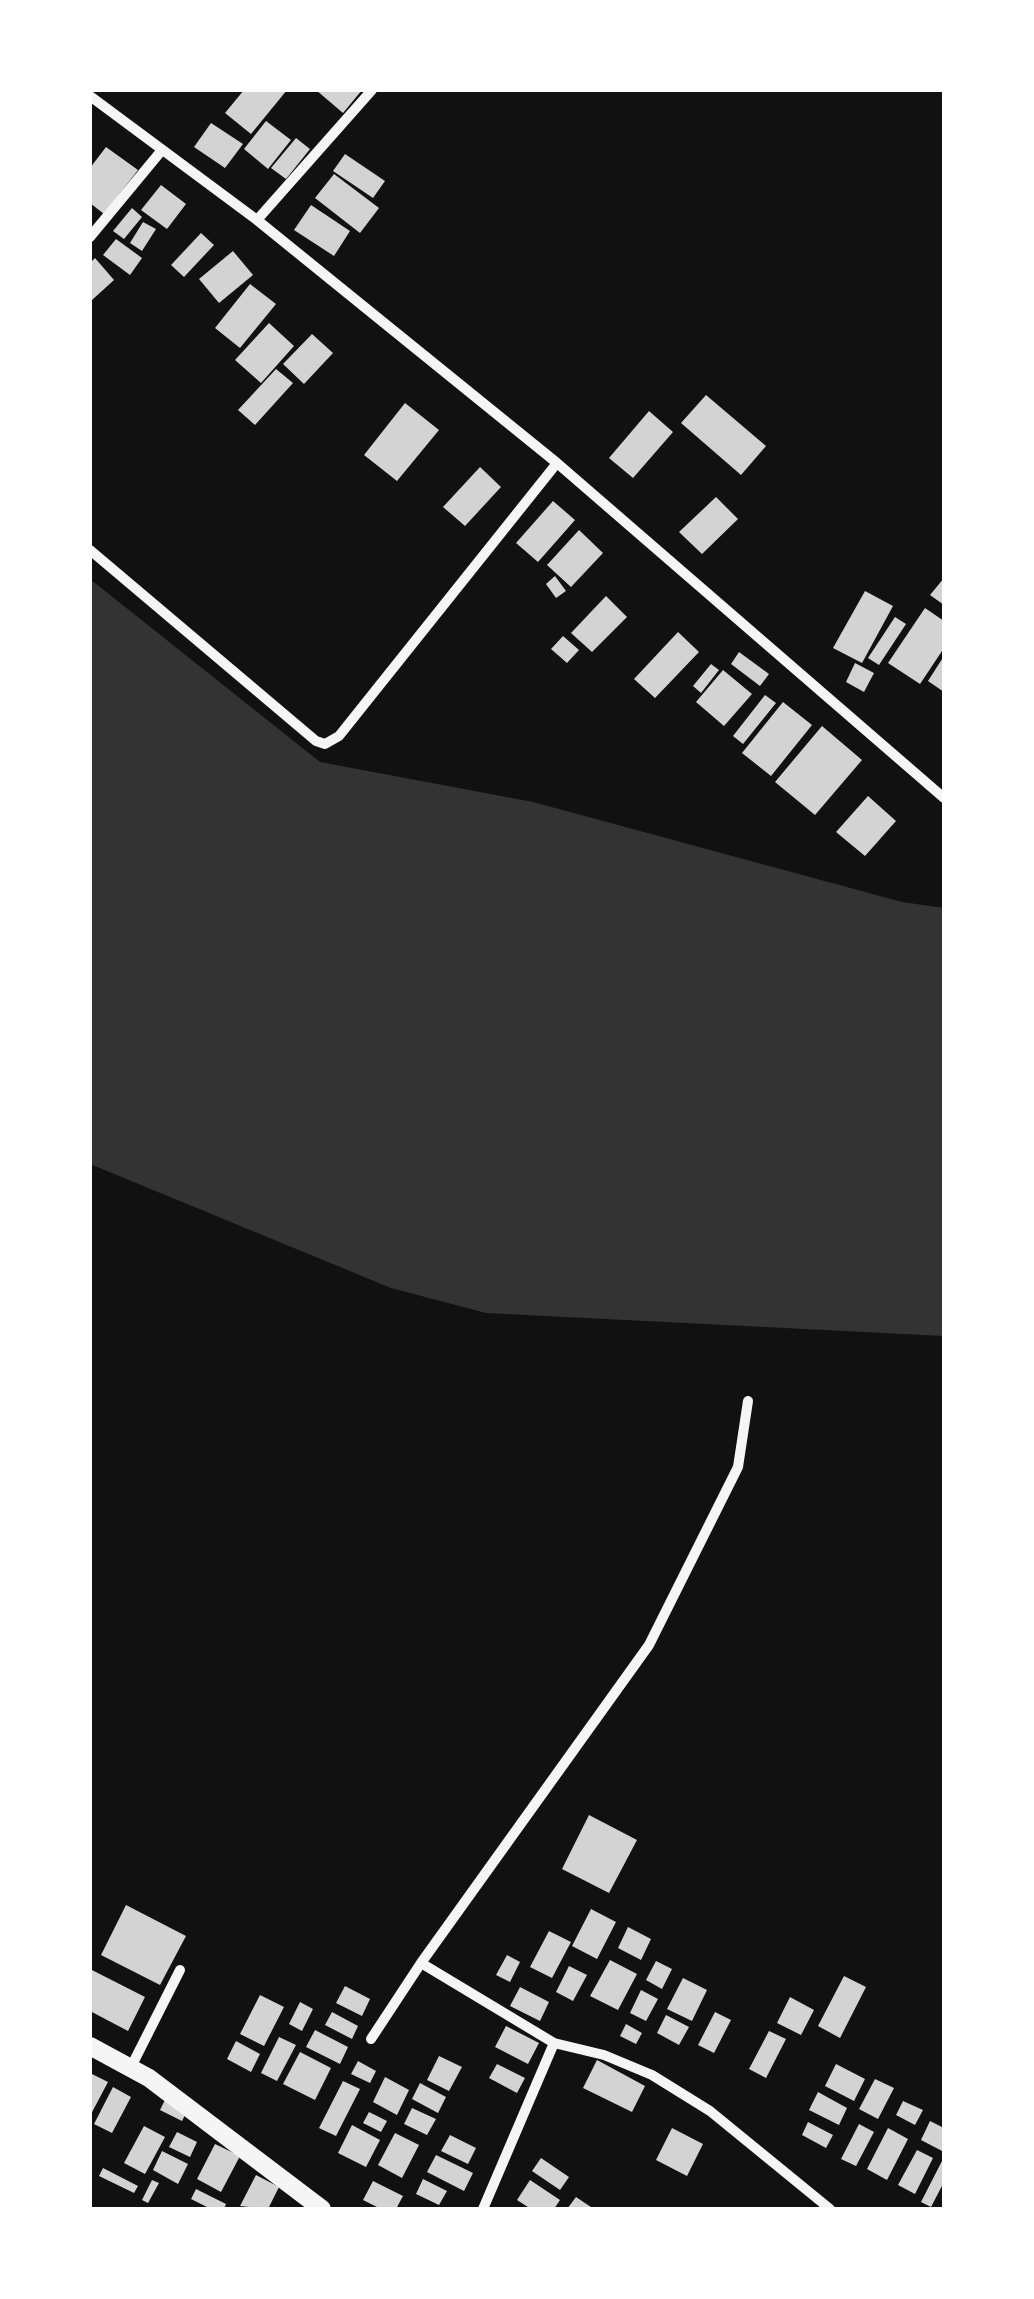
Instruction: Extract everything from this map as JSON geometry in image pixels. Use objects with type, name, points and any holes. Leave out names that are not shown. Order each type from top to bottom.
[{"type":"street","points":[[257,220],[372,90]]},
{"type":"street","points":[[90,96],[257,220],[557,463],[944,798]]},
{"type":"street","points":[[90,236],[162,150]]},
{"type":"street","points":[[90,550],[316,741],[326,744],[339,736],[557,463]]},
{"type":"street","points":[[371,2039],[420,1963],[649,1645],[738,1467],[748,1401]]},
{"type":"street","points":[[420,1963],[554,2042],[604,2055],[652,2075],[710,2112],[830,2209]]},
{"type":"street","points":[[131,2067],[180,1970]]},
{"type":"street","points":[[483,2209],[554,2042]]},
{"type":"street","points":[[90,2046],[131,2067],[322,2209]]},
{"type":"shaded area","points":[[90,579],[320,762],[533,802],[902,902],[944,908],[944,1336],[486,1313],[391,1288],[90,1164]]},
{"type":"building","points":[[244,90],[287,90],[251,134],[225,113]]},
{"type":"building","points":[[316,90],[362,90],[343,113]]},
{"type":"building","points":[[266,121],[291,140],[268,169],[244,149]]},
{"type":"building","points":[[211,123],[243,144],[225,168],[194,147]]},
{"type":"building","points":[[296,138],[310,149],[286,179],[271,168]]},
{"type":"building","points":[[106,147],[138,170],[104,214],[90,203],[90,168]]},
{"type":"building","points":[[345,154],[385,181],[373,198],[333,171]]},
{"type":"building","points":[[334,174],[379,208],[360,233],[315,198]]},
{"type":"building","points":[[161,185],[186,204],[167,229],[141,210]]},
{"type":"building","points":[[311,205],[350,231],[334,256],[294,230]]},
{"type":"building","points":[[132,208],[142,217],[124,239],[113,231]]},
{"type":"building","points":[[143,222],[156,229],[142,251],[130,243]]},
{"type":"building","points":[[201,233],[214,245],[184,277],[171,265]]},
{"type":"building","points":[[116,239],[142,258],[130,275],[103,255]]},
{"type":"building","points":[[233,251],[253,275],[219,303],[199,279]]},
{"type":"building","points":[[95,258],[114,280],[92,300],[90,263]]},
{"type":"building","points":[[250,284],[276,304],[240,348],[215,328]]},
{"type":"building","points":[[269,323],[294,346],[261,383],[235,360]]},
{"type":"building","points":[[312,334],[333,353],[304,384],[283,364]]},
{"type":"building","points":[[276,369],[293,383],[255,425],[238,410]]},
{"type":"building","points":[[706,395],[766,446],[741,475],[681,423]]},
{"type":"building","points":[[405,403],[439,430],[397,481],[364,455]]},
{"type":"building","points":[[649,411],[673,432],[633,478],[609,458]]},
{"type":"building","points":[[480,467],[501,487],[465,526],[443,507]]},
{"type":"building","points":[[716,497],[738,519],[702,554],[679,532]]},
{"type":"building","points":[[553,501],[575,520],[538,562],[516,543]]},
{"type":"building","points":[[579,530],[603,553],[571,587],[547,565]]},
{"type":"building","points":[[555,576],[566,591],[556,598],[546,584]]},
{"type":"building","points":[[944,578],[944,605],[930,595]]},
{"type":"building","points":[[865,591],[893,606],[862,663],[833,648]]},
{"type":"building","points":[[606,596],[627,617],[592,652],[571,633]]},
{"type":"building","points":[[925,608],[944,621],[944,648],[920,684],[888,663]]},
{"type":"building","points":[[895,617],[906,624],[879,665],[868,658]]},
{"type":"building","points":[[678,632],[699,652],[655,698],[634,679]]},
{"type":"building","points":[[563,636],[579,650],[567,663],[551,649]]},
{"type":"building","points":[[739,652],[769,674],[760,686],[731,664]]},
{"type":"building","points":[[944,656],[944,692],[928,681]]},
{"type":"building","points":[[855,663],[874,673],[864,692],[846,682]]},
{"type":"building","points":[[711,664],[719,670],[701,693],[693,686]]},
{"type":"building","points":[[723,670],[752,694],[724,726],[696,702]]},
{"type":"building","points":[[765,695],[776,703],[743,744],[733,736]]},
{"type":"building","points":[[783,702],[812,725],[771,776],[742,753]]},
{"type":"building","points":[[822,726],[862,760],[815,815],[775,782]]},
{"type":"building","points":[[868,796],[896,821],[865,856],[836,832]]},
{"type":"building","points":[[589,1815],[637,1840],[609,1893],[562,1869]]},
{"type":"building","points":[[126,1905],[186,1936],[160,1985],[101,1955]]},
{"type":"building","points":[[591,1909],[616,1922],[597,1959],[572,1946]]},
{"type":"building","points":[[628,1927],[651,1939],[641,1960],[618,1948]]},
{"type":"building","points":[[549,1931],[571,1942],[552,1978],[530,1967]]},
{"type":"building","points":[[507,1955],[520,1962],[510,1982],[496,1975]]},
{"type":"building","points":[[610,1960],[637,1974],[618,2010],[590,1996]]},
{"type":"building","points":[[656,1961],[672,1969],[662,1989],[646,1980]]},
{"type":"building","points":[[569,1966],[587,1975],[573,2001],[556,1992]]},
{"type":"building","points":[[90,1969],[145,1997],[128,2031],[90,2011]]},
{"type":"building","points":[[844,1976],[866,1987],[840,2038],[818,2026]]},
{"type":"building","points":[[683,1978],[707,1990],[692,2021],[667,2009]]},
{"type":"building","points":[[345,1986],[370,1999],[362,2016],[336,2003]]},
{"type":"building","points":[[520,1987],[549,2002],[540,2021],[510,2006]]},
{"type":"building","points":[[641,1990],[658,1999],[646,2021],[630,2013]]},
{"type":"building","points":[[260,1995],[284,2007],[264,2046],[240,2034]]},
{"type":"building","points":[[790,1997],[814,2010],[801,2035],[777,2023]]},
{"type":"building","points":[[300,2002],[313,2009],[302,2031],[289,2024]]},
{"type":"building","points":[[332,2012],[358,2026],[352,2039],[325,2025]]},
{"type":"building","points":[[715,2012],[731,2020],[714,2053],[698,2045]]},
{"type":"building","points":[[666,2015],[689,2027],[679,2045],[657,2033]]},
{"type":"building","points":[[626,2024],[642,2033],[636,2044],[620,2036]]},
{"type":"building","points":[[506,2026],[539,2043],[528,2064],[495,2047]]},
{"type":"building","points":[[315,2030],[348,2047],[340,2064],[306,2047]]},
{"type":"building","points":[[769,2031],[786,2039],[766,2078],[749,2069]]},
{"type":"building","points":[[279,2037],[296,2045],[277,2081],[261,2073]]},
{"type":"building","points":[[236,2041],[260,2054],[251,2072],[227,2059]]},
{"type":"building","points":[[300,2052],[331,2068],[315,2100],[283,2084]]},
{"type":"building","points":[[439,2056],[462,2067],[449,2091],[427,2080]]},
{"type":"building","points":[[597,2060],[645,2086],[632,2112],[583,2088]]},
{"type":"building","points":[[358,2061],[376,2071],[370,2083],[351,2074]]},
{"type":"building","points":[[497,2064],[525,2078],[517,2093],[489,2078]]},
{"type":"building","points":[[836,2064],[865,2079],[854,2101],[825,2086]]},
{"type":"building","points":[[90,2073],[108,2082],[90,2116]]},
{"type":"building","points":[[385,2077],[409,2090],[397,2115],[373,2102]]},
{"type":"building","points":[[875,2079],[894,2088],[878,2119],[859,2109]]},
{"type":"building","points":[[343,2081],[360,2089],[336,2136],[319,2128]]},
{"type":"building","points":[[420,2083],[446,2097],[438,2113],[412,2099]]},
{"type":"building","points":[[113,2087],[131,2097],[112,2133],[94,2124]]},
{"type":"building","points":[[818,2092],[847,2108],[839,2125],[809,2110]]},
{"type":"building","points":[[168,2094],[190,2105],[182,2121],[160,2110]]},
{"type":"building","points":[[903,2101],[923,2110],[915,2125],[896,2115]]},
{"type":"building","points":[[412,2108],[436,2119],[427,2135],[404,2124]]},
{"type":"building","points":[[369,2112],[387,2121],[381,2132],[363,2123]]},
{"type":"building","points":[[930,2121],[944,2128],[944,2152],[921,2140]]},
{"type":"building","points":[[808,2122],[833,2135],[826,2148],[802,2135]]},
{"type":"building","points":[[859,2124],[874,2132],[856,2166],[841,2159]]},
{"type":"building","points":[[352,2125],[380,2140],[366,2167],[338,2153]]},
{"type":"building","points":[[144,2126],[165,2137],[145,2174],[124,2163]]},
{"type":"building","points":[[672,2128],[703,2144],[687,2176],[656,2160]]},
{"type":"building","points":[[888,2128],[908,2139],[887,2180],[867,2169]]},
{"type":"building","points":[[177,2132],[197,2142],[190,2157],[169,2147]]},
{"type":"building","points":[[395,2133],[419,2145],[402,2178],[378,2165]]},
{"type":"building","points":[[450,2135],[476,2148],[468,2164],[441,2151]]},
{"type":"building","points":[[215,2144],[240,2156],[221,2192],[197,2179]]},
{"type":"building","points":[[917,2150],[933,2158],[915,2194],[898,2185]]},
{"type":"building","points":[[162,2151],[188,2164],[178,2184],[153,2170]]},
{"type":"building","points":[[436,2155],[473,2173],[464,2191],[427,2172]]},
{"type":"building","points":[[944,2157],[944,2182],[931,2207],[921,2202]]},
{"type":"building","points":[[541,2158],[569,2177],[560,2190],[532,2171]]},
{"type":"building","points":[[103,2168],[138,2186],[134,2193],[99,2176]]},
{"type":"building","points":[[256,2175],[279,2187],[268,2209],[240,2206]]},
{"type":"building","points":[[423,2179],[447,2191],[439,2205],[416,2194]]},
{"type":"building","points":[[152,2180],[159,2183],[148,2203],[142,2200]]},
{"type":"building","points":[[530,2180],[560,2200],[554,2209],[531,2209],[517,2200]]},
{"type":"building","points":[[373,2181],[403,2196],[396,2209],[381,2209],[363,2200]]},
{"type":"building","points":[[196,2189],[226,2204],[224,2209],[211,2209],[191,2199]]},
{"type":"building","points":[[576,2197],[594,2209],[567,2209]]}]
